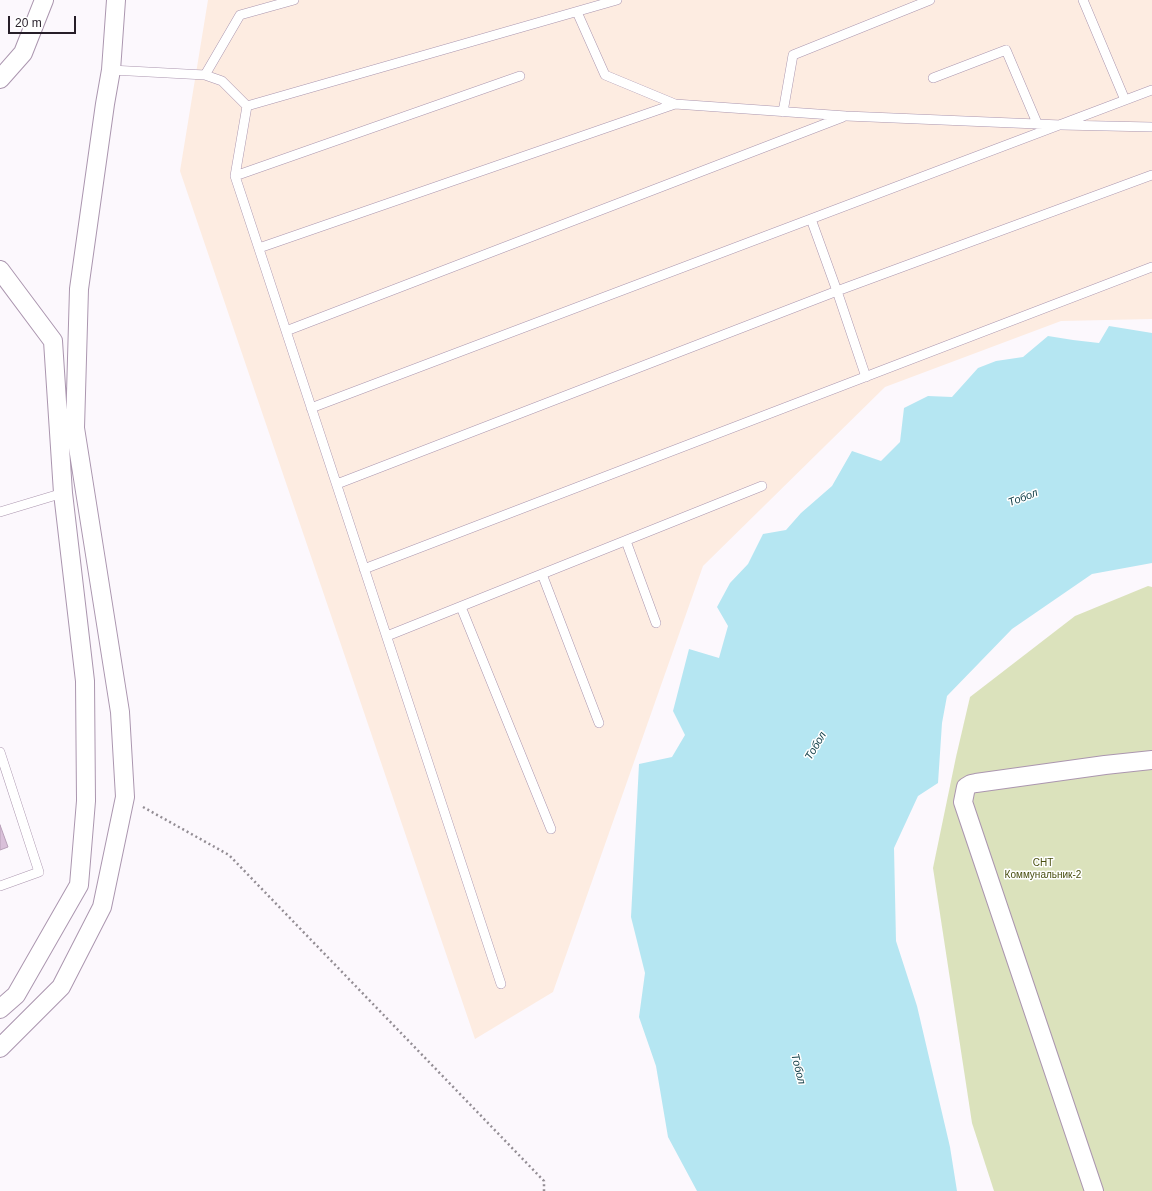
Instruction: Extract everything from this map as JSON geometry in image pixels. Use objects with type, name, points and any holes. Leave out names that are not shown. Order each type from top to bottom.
[{"type":"street","points":[[0,79],[24,53],[44,0]]},
{"type":"street","points":[[0,1048],[61,987],[102,907],[126,797],[120,712],[75,428],[79,289],[111,70],[116,0]]},
{"type":"street","points":[[0,270],[53,340],[63,493],[85,681],[86,801],[79,885],[16,995],[0,1009]]},
{"type":"street","points":[[1094,1191],[963,802],[966,787],[971,784],[1105,765],[1152,760]]},
{"type":"lane","points":[[205,75],[240,15],[294,0]]},
{"type":"lane","points":[[246,106],[617,0]]},
{"type":"lane","points":[[782,112],[793,55],[930,0]]},
{"type":"lane","points":[[1083,0],[1125,100]]},
{"type":"lane","points":[[577,12],[605,75],[675,104],[846,116],[1061,125],[1152,127]]},
{"type":"lane","points":[[933,78],[1006,50],[1037,124]]},
{"type":"lane","points":[[111,70],[205,75],[222,81],[246,106]]},
{"type":"lane","points":[[236,176],[520,76]]},
{"type":"lane","points":[[312,408],[1152,90]]},
{"type":"lane","points":[[259,248],[675,104]]},
{"type":"lane","points":[[246,106],[236,176],[501,984]]},
{"type":"lane","points":[[286,331],[846,116]]},
{"type":"lane","points":[[337,484],[837,291],[1152,175]]},
{"type":"lane","points":[[811,219],[866,377]]},
{"type":"lane","points":[[364,569],[1152,267]]},
{"type":"lane","points":[[387,636],[762,486]]},
{"type":"lane","points":[[0,512],[63,493]]},
{"type":"lane","points":[[626,541],[656,623]]},
{"type":"lane","points":[[542,574],[599,723]]},
{"type":"lane","points":[[461,607],[551,829]]},
{"type":"lane","points":[[0,752],[39,872],[0,886]]},
{"type":"path","points":[[126,797],[228,854],[544,1181],[544,1191]]},
{"type":"shaded area","points":[[208,0],[1152,0],[1152,319],[1061,321],[885,387],[703,566],[553,992],[475,1039],[180,171]]},
{"type":"green space","name":"СНТ Коммунальник-2","points":[[1148,586],[1152,587],[1152,1191],[994,1191],[972,1123],[933,868],[970,697],[1075,616]]},
{"type":"water","name":"Тобол","points":[[1109,326],[1152,333],[1152,563],[1092,574],[1012,629],[947,696],[942,723],[938,783],[918,796],[894,848],[896,941],[917,1006],[950,1147],[957,1191],[697,1191],[668,1137],[656,1066],[639,1017],[645,973],[631,917],[639,764],[672,757],[685,735],[673,711],[689,649],[719,658],[728,626],[717,607],[730,583],[748,564],[763,534],[786,530],[801,513],[832,486],[852,451],[881,461],[900,442],[904,408],[928,396],[952,397],[978,368],[996,361],[1023,357],[1048,336],[1099,343]]},
{"type":"building","points":[[0,825],[8,847],[0,850]]}]
